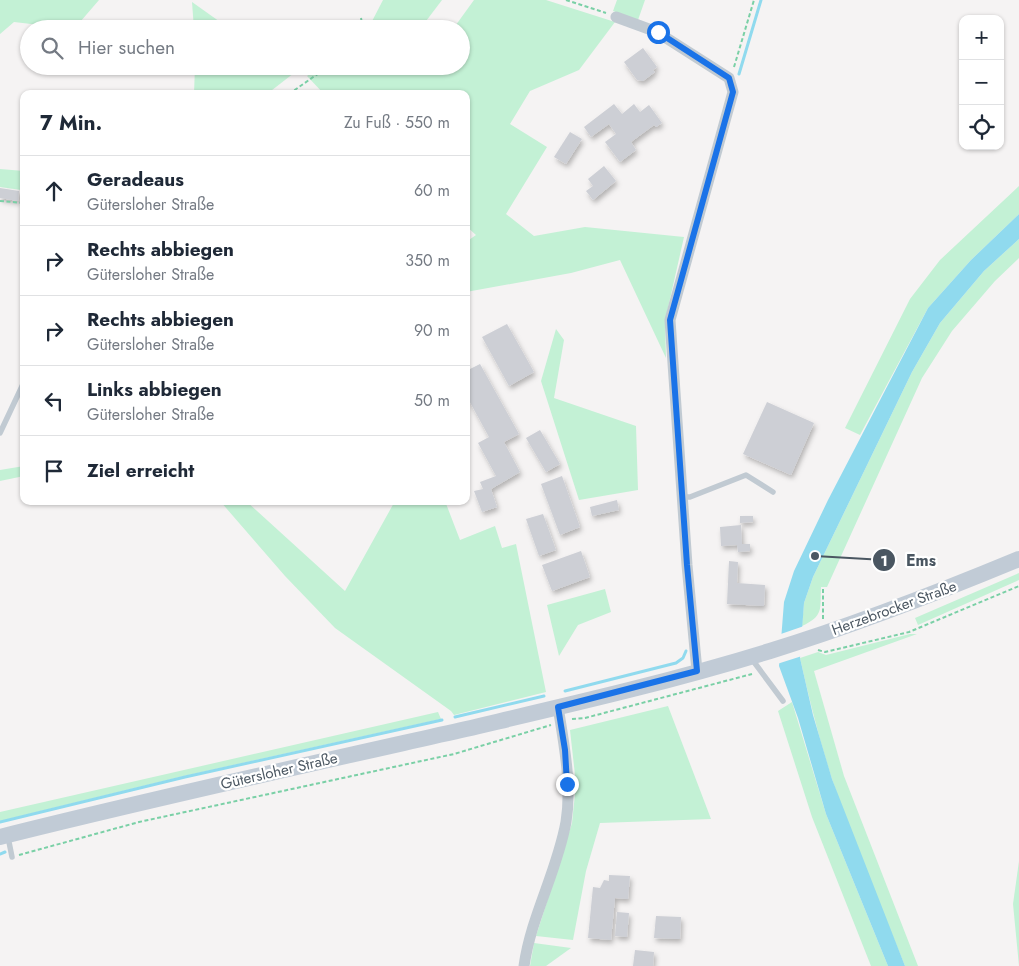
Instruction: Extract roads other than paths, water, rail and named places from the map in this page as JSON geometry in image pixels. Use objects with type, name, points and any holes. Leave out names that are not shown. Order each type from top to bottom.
[{"type":"main road","name":"Herzebrocker Straße","points":[[767,652],[815,641],[850,625],[915,602],[1019,559]]},
{"type":"main road","name":"Gütersloher Straße","points":[[4,836],[191,790],[560,715],[697,671],[755,663],[767,652]]},
{"type":"street","points":[[616,17],[658,32],[729,78],[733,92],[670,320],[687,565],[697,671]]},
{"type":"street","points":[[524,966],[528,940],[553,870],[566,821],[567,784],[560,715]]},
{"type":"lane","points":[[0,433],[20,390]]},
{"type":"lane","points":[[683,497],[690,497],[746,475],[773,492]]},
{"type":"lane","points":[[755,663],[783,702]]},
{"type":"lane","points":[[4,836],[12,857]]},
{"type":"water","points":[[1019,214],[1019,239],[984,271],[940,323],[912,372],[813,577],[804,603],[800,658],[813,715],[832,779],[905,966],[888,966],[826,814],[798,718],[779,666],[784,602],[794,571],[828,500],[928,308],[971,260]]},
{"type":"waterway","points":[[739,74],[761,0]]},
{"type":"waterway","points":[[565,691],[676,663],[683,658],[686,651]]},
{"type":"waterway","points":[[455,717],[544,696]]},
{"type":"waterway","points":[[0,822],[185,777],[442,720]]},
{"type":"waterway","points":[[0,854],[5,852]]},
{"type":"place","name":"Ems","points":[[815,556]]}]
